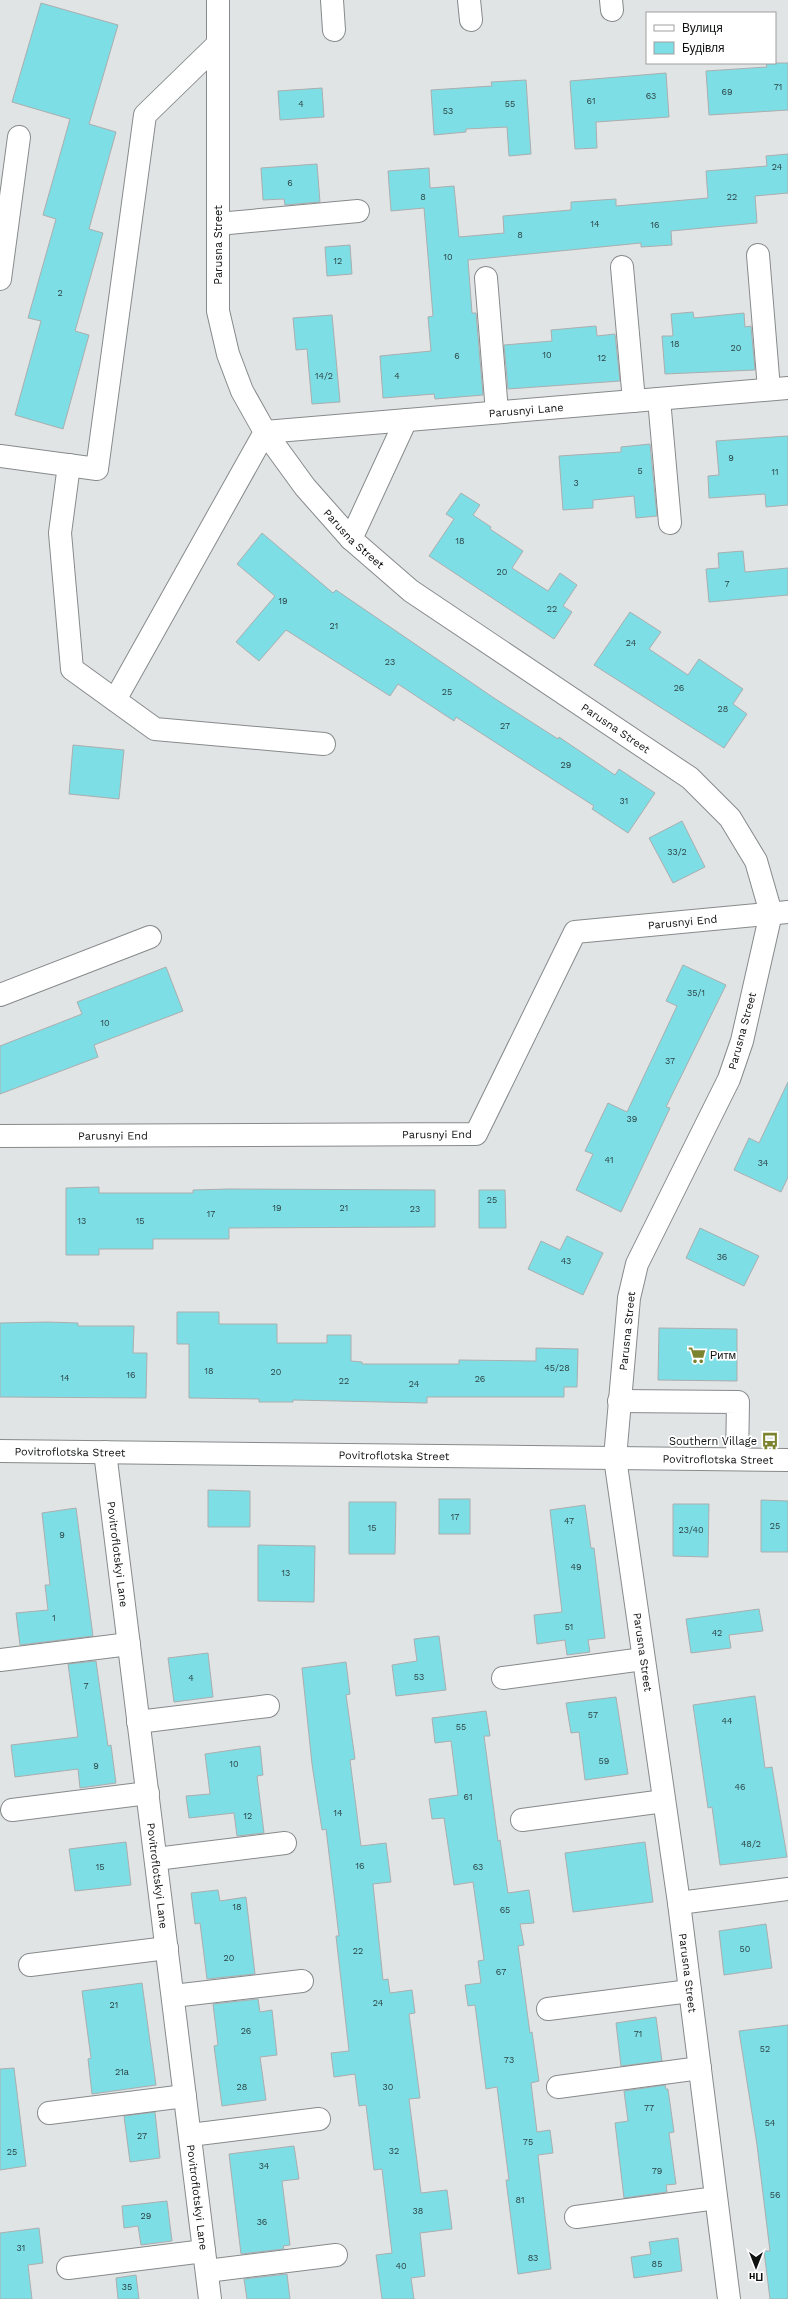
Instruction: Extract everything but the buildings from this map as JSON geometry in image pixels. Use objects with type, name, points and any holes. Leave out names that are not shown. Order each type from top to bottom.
[{"type":"street","name":"Parusna Street","points":[[218,0],[218,311],[228,354],[242,391],[265,432],[305,487],[351,539],[411,591],[690,778],[730,818],[752,855],[780,912],[742,1041],[729,1079],[637,1264],[629,1298],[615,1458],[679,1903],[729,2299]]},
{"type":"street","points":[[332,0],[334,30]]},
{"type":"street","points":[[0,456],[97,469],[144,115],[218,44]]},
{"type":"street","points":[[0,279],[19,137]]},
{"type":"street","points":[[218,224],[358,211]]},
{"type":"street","points":[[758,255],[779,388]]},
{"type":"street","points":[[622,267],[634,401]]},
{"type":"street","points":[[486,278],[497,412]]},
{"type":"street","name":"Parusnyi Lane","points":[[265,432],[779,388]]},
{"type":"street","points":[[659,399],[670,523]]},
{"type":"street","points":[[351,539],[406,420]]},
{"type":"street","points":[[115,700],[265,432]]},
{"type":"street","points":[[69,465],[60,533],[72,669],[155,729],[324,744]]},
{"type":"street","name":"Parusnyi End","points":[[0,1136],[476,1134],[575,932],[780,912]]},
{"type":"street","points":[[0,995],[150,937]]},
{"type":"street","points":[[620,1401],[738,1402],[737,1459]]},
{"type":"street","name":"Povitroflotska Street","points":[[0,1451],[788,1460]]},
{"type":"street","name":"Povitroflotskyi Lane","points":[[105,1452],[210,2299]]},
{"type":"street","points":[[0,1660],[129,1644]]},
{"type":"street","points":[[503,1678],[643,1659]]},
{"type":"street","points":[[138,1722],[268,1706]]},
{"type":"street","points":[[12,1810],[148,1793]]},
{"type":"street","points":[[522,1820],[664,1801]]},
{"type":"street","points":[[156,1859],[285,1843]]},
{"type":"street","points":[[679,1903],[788,1889]]},
{"type":"street","points":[[30,1965],[166,1948]]},
{"type":"street","points":[[173,1996],[302,1981]]},
{"type":"street","points":[[548,2009],[690,1991]]},
{"type":"street","points":[[558,2087],[700,2068]]},
{"type":"street","points":[[49,2113],[185,2096]]},
{"type":"street","points":[[190,2135],[319,2119]]},
{"type":"street","points":[[576,2218],[716,2198]]},
{"type":"street","points":[[68,2268],[336,2255]]},
{"type":"place","name":"Ритм","points":[[697,1355]]},
{"type":"place","name":"Southern Village","points":[[770,1441]]}]
